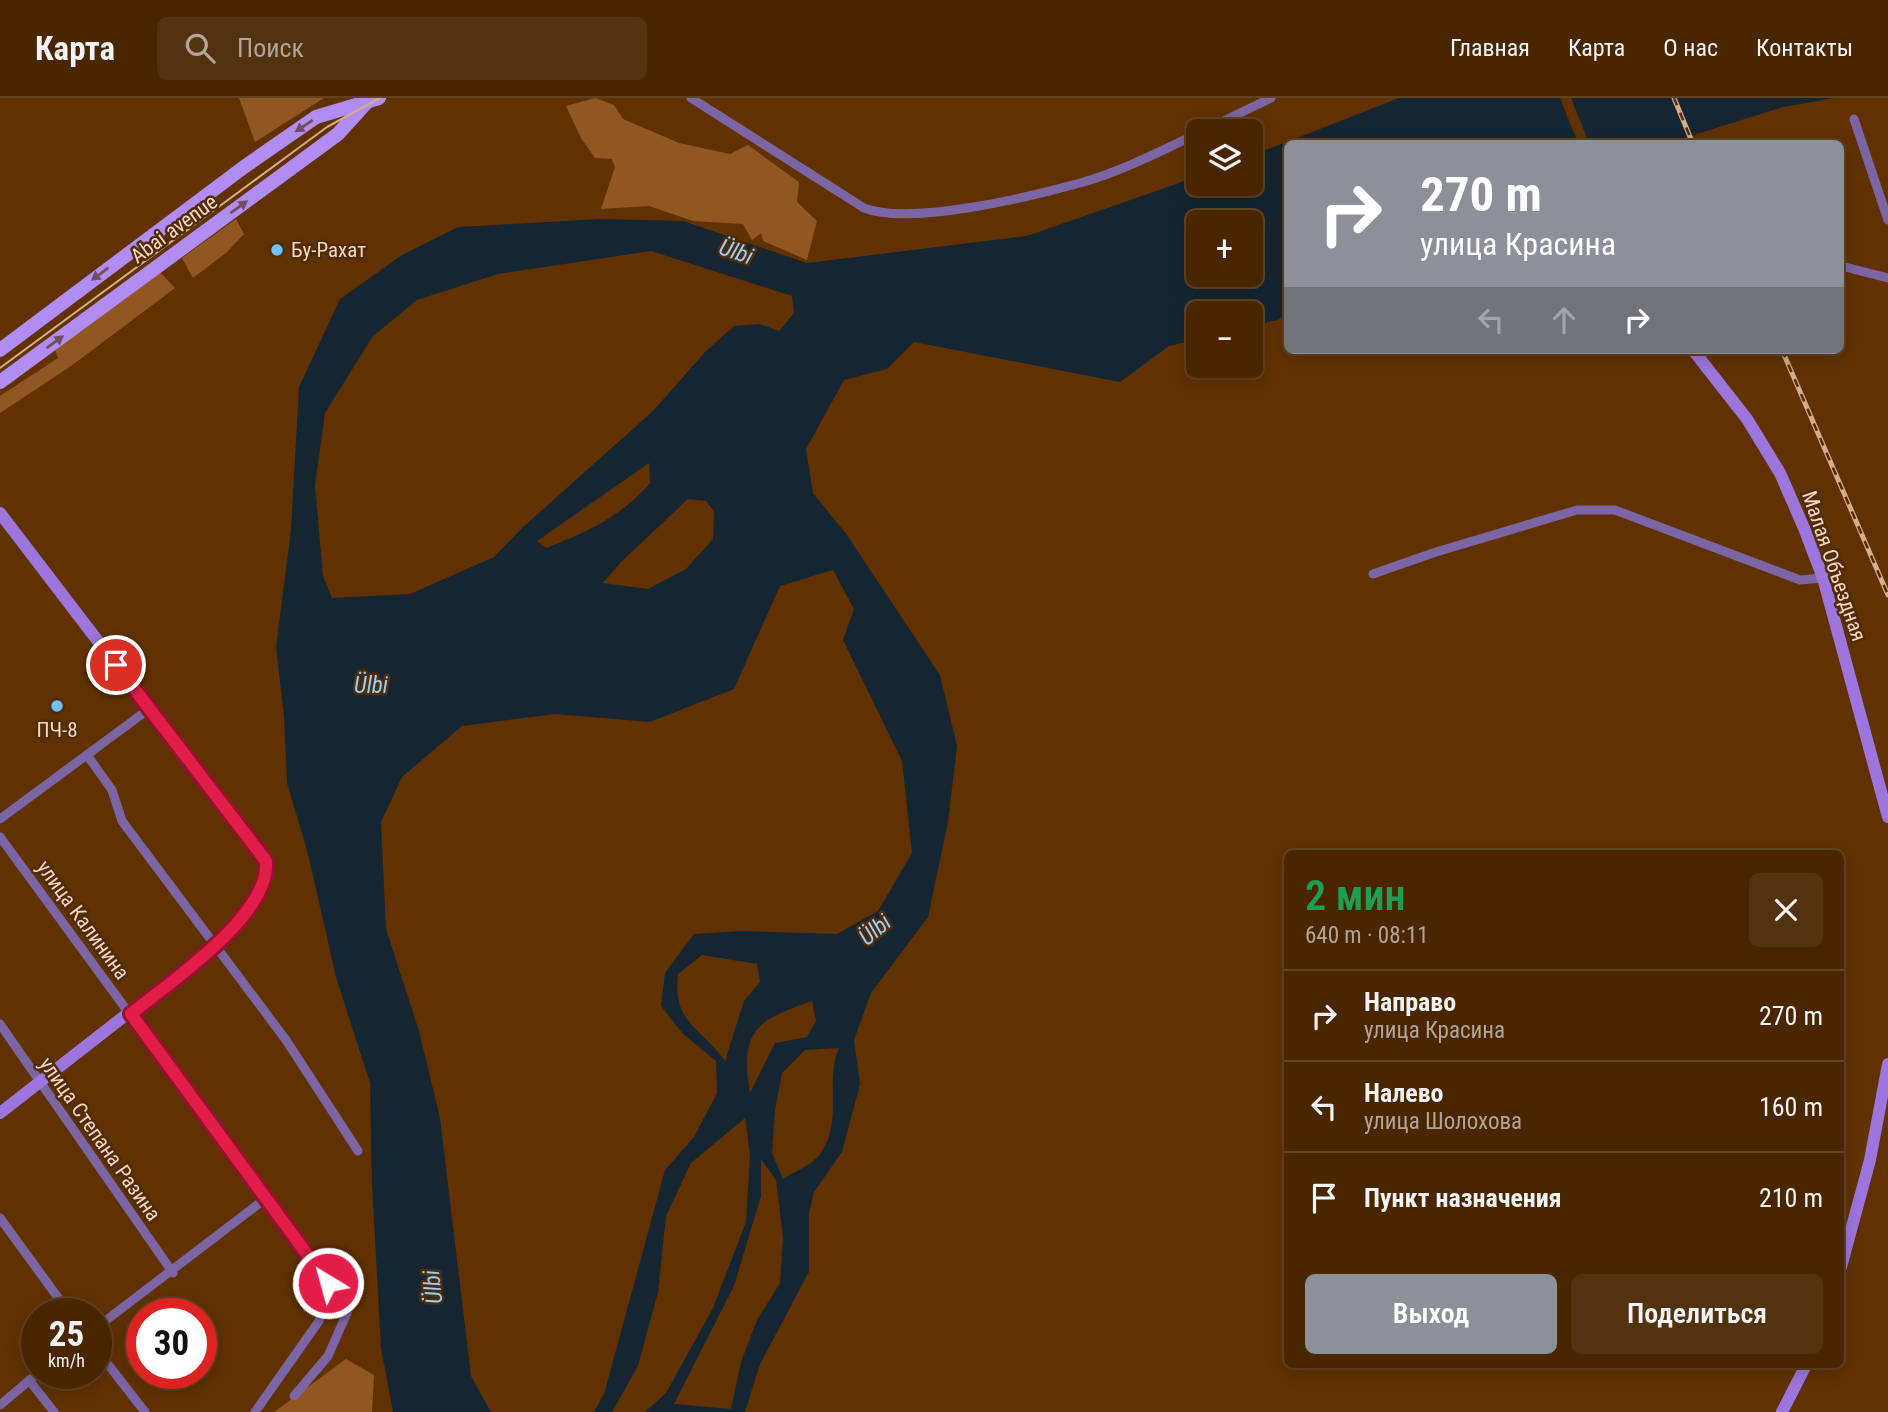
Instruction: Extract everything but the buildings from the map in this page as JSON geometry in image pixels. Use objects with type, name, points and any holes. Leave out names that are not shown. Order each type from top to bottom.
[{"type":"main road","name":"Abai avenue","points":[[0,350],[244,167],[316,117],[373,100]]},
{"type":"main road","name":"Abai avenue","points":[[0,382],[338,134],[373,100]]},
{"type":"street","points":[[691,98],[854,202],[876,213],[888,214],[988,203],[1082,183],[1186,138]]},
{"type":"street","points":[[1228,119],[1271,98]]},
{"type":"street","points":[[1854,119],[1887,213]]},
{"type":"street","points":[[1844,267],[1888,278]]},
{"type":"street","name":"Малая Объездная","points":[[1696,354],[1747,419],[1780,473],[1823,578],[1888,817]]},
{"type":"street","points":[[1373,575],[1436,552],[1577,510],[1615,510],[1800,580],[1823,578]]},
{"type":"street","points":[[0,513],[266,861],[267,874],[244,919],[213,947],[131,1014],[0,1113]]},
{"type":"street","points":[[0,819],[149,709]]},
{"type":"street","points":[[87,755],[112,790],[122,821],[213,947],[286,1040],[358,1151]]},
{"type":"street","name":"улица Калинина","points":[[0,837],[265,1199],[328,1283],[351,1306],[328,1356],[294,1396]]},
{"type":"street","name":"улица Степана Разина","points":[[0,1024],[173,1273]]},
{"type":"street","points":[[1844,1256],[1870,1160],[1888,1064]]},
{"type":"street","points":[[112,1317],[173,1273],[265,1199]]},
{"type":"street","points":[[0,1218],[58,1298]]},
{"type":"street","points":[[254,1412],[319,1321],[328,1283]]},
{"type":"street","points":[[1782,1412],[1804,1368]]},
{"type":"street","points":[[112,1370],[145,1412]]},
{"type":"street","points":[[0,1391],[3,1402],[21,1387]]},
{"type":"street","points":[[40,1389],[54,1412]]},
{"type":"shaded area","points":[[239,98],[324,98],[255,142]]},
{"type":"shaded area","points":[[595,98],[614,105],[623,119],[679,143],[730,154],[748,145],[799,182],[797,202],[817,221],[807,260],[763,241],[761,233],[752,240],[743,224],[693,221],[649,206],[601,209],[615,167],[612,159],[595,158],[581,138],[566,106]]},
{"type":"shaded area","points":[[236,219],[244,234],[226,253],[193,278],[182,258]]},
{"type":"shaded area","points":[[160,272],[175,288],[71,366],[0,413],[0,396],[58,358],[55,349]]},
{"type":"shaded area","points":[[346,1359],[374,1375],[372,1412],[274,1412]]},
{"type":"water","name":"Ülbi","points":[[1399,98],[1835,98],[1783,107],[1678,140],[1292,140]]},
{"type":"water","name":"Ülbi","points":[[1284,143],[1284,315],[1278,320],[1263,323],[1263,301],[1186,301],[1186,342],[1169,346],[1120,382],[914,342],[887,369],[844,380],[806,449],[813,493],[847,535],[940,675],[957,746],[948,822],[928,917],[871,993],[854,1040],[860,1084],[842,1152],[814,1192],[809,1213],[809,1272],[760,1364],[745,1412],[645,1412],[666,1393],[713,1308],[746,1222],[750,1155],[745,1118],[691,1163],[666,1216],[658,1292],[638,1366],[612,1412],[594,1412],[604,1394],[665,1170],[694,1137],[717,1093],[716,1061],[683,1034],[661,1006],[665,973],[694,934],[742,931],[837,934],[878,911],[912,853],[902,761],[843,640],[854,609],[833,570],[780,586],[734,689],[650,722],[555,714],[462,726],[402,777],[381,822],[386,929],[419,1031],[440,1118],[471,1376],[491,1412],[393,1412],[381,1348],[372,1184],[370,1083],[336,977],[308,854],[287,783],[284,717],[276,647],[291,530],[299,387],[340,299],[402,255],[458,227],[600,219],[683,221],[807,263],[1027,236],[1186,181],[1186,196],[1263,196],[1263,151]],"holes":[[[651,251],[792,296],[794,313],[779,331],[760,324],[734,326],[705,352],[653,411],[522,528],[494,557],[410,594],[332,598],[323,576],[315,485],[325,413],[373,336],[417,300],[498,274]],[[649,463],[650,483],[615,514],[546,548],[537,541]],[[688,499],[706,501],[714,511],[713,539],[686,569],[648,589],[603,583],[621,562]],[[702,955],[757,964],[760,982],[744,1001],[725,1061],[684,1015],[677,991],[678,974]],[[812,1001],[816,1021],[807,1037],[775,1043],[750,1093],[747,1054],[757,1030],[778,1014]],[[839,1048],[833,1074],[833,1115],[827,1142],[813,1161],[783,1179],[772,1153],[775,1110],[782,1073],[805,1050]],[[761,1159],[776,1180],[783,1238],[780,1283],[757,1320],[741,1362],[731,1409],[674,1404],[734,1286],[761,1196]]]},
{"type":"pier","points":[[1560,98],[1571,98],[1588,140],[1577,140]]},
{"type":"tram line","points":[[0,368],[327,127],[380,98]]},
{"type":"railway","points":[[1674,98],[1691,140]]},
{"type":"railway","points":[[1784,354],[1888,595]]},
{"type":"place","name":"Бу-Рахат","points":[[277,250]]},
{"type":"place","name":"ПЧ-8","points":[[57,706]]},
{"type":"route","points":[[116,665],[266,861],[267,874],[244,919],[131,1014],[328,1283]]}]
